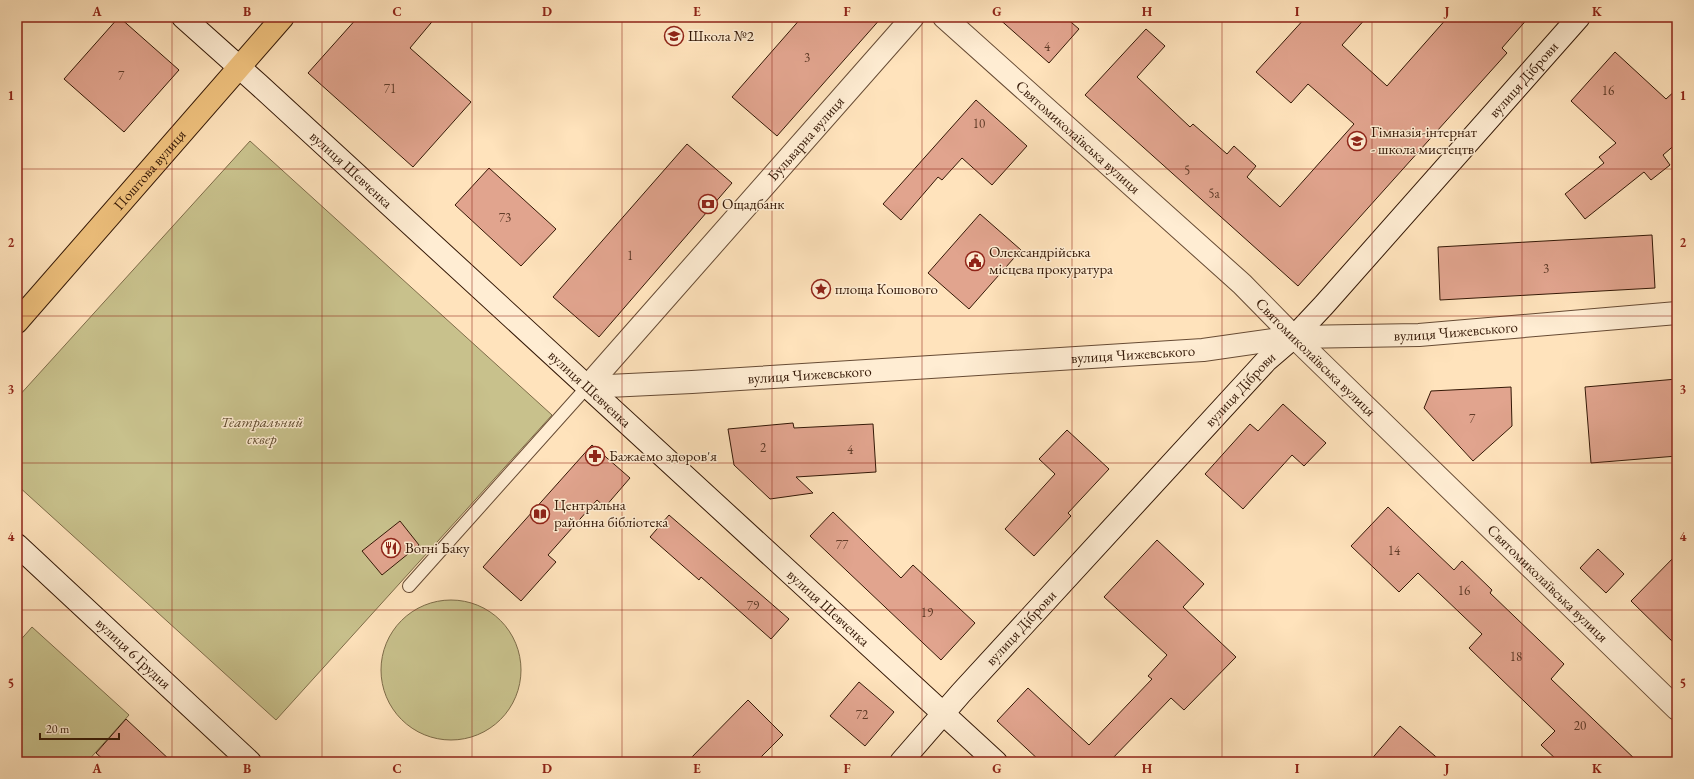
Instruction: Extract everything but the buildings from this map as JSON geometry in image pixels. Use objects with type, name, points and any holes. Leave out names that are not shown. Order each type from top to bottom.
[{"type":"highway","name":"Поштова вулиця","points":[[17,322],[283,17]]},
{"type":"street","name":"вулиця Шевченка","points":[[183,17],[240,67],[996,762]]},
{"type":"street","name":"Бульварна вулиця","points":[[587,387],[913,17]]},
{"type":"street","name":"Святомиколаївська вулиця","points":[[944,17],[1242,284],[1294,337],[1677,710]]},
{"type":"street","name":"вулиця Діброви","points":[[901,762],[1266,361],[1294,337],[1579,17]]},
{"type":"street","name":"вулиця Чижевського","points":[[587,387],[692,382],[1203,350],[1294,337],[1419,335],[1677,313]]},
{"type":"street","name":"вулиця 6 Грудня","points":[[17,545],[250,762]]},
{"type":"lane","points":[[409,586],[587,387]]},
{"type":"green space","name":"Театральний сквер","points":[[250,141],[552,415],[276,720],[17,485],[17,398]]},
{"type":"green space","points":[[458,600],[478,605],[490,611],[501,620],[510,631],[516,643],[520,656],[520,684],[516,697],[510,709],[501,720],[490,729],[478,735],[465,739],[444,740],[424,735],[412,729],[401,720],[392,709],[382,684],[381,663],[386,643],[392,631],[401,620],[412,611],[437,601]]},
{"type":"green space","points":[[32,627],[129,715],[87,762],[17,762],[17,644]]},
{"type":"place","name":"Школа №2","points":[[674,36]]},
{"type":"place","name":"Гімназія-інтернат - школа мистецтв","points":[[1357,141]]},
{"type":"place","name":"Ощадбанк","points":[[708,204]]},
{"type":"place","name":"Олександрійська місцева прокуратура","points":[[975,261]]},
{"type":"place","name":"площа Кошового","points":[[821,289]]},
{"type":"place","name":"Бажаємо здоров'я","points":[[595,456]]},
{"type":"place","name":"Центральна районна бібліотека","points":[[540,514]]},
{"type":"place","name":"Вогні Баку","points":[[391,548]]}]
